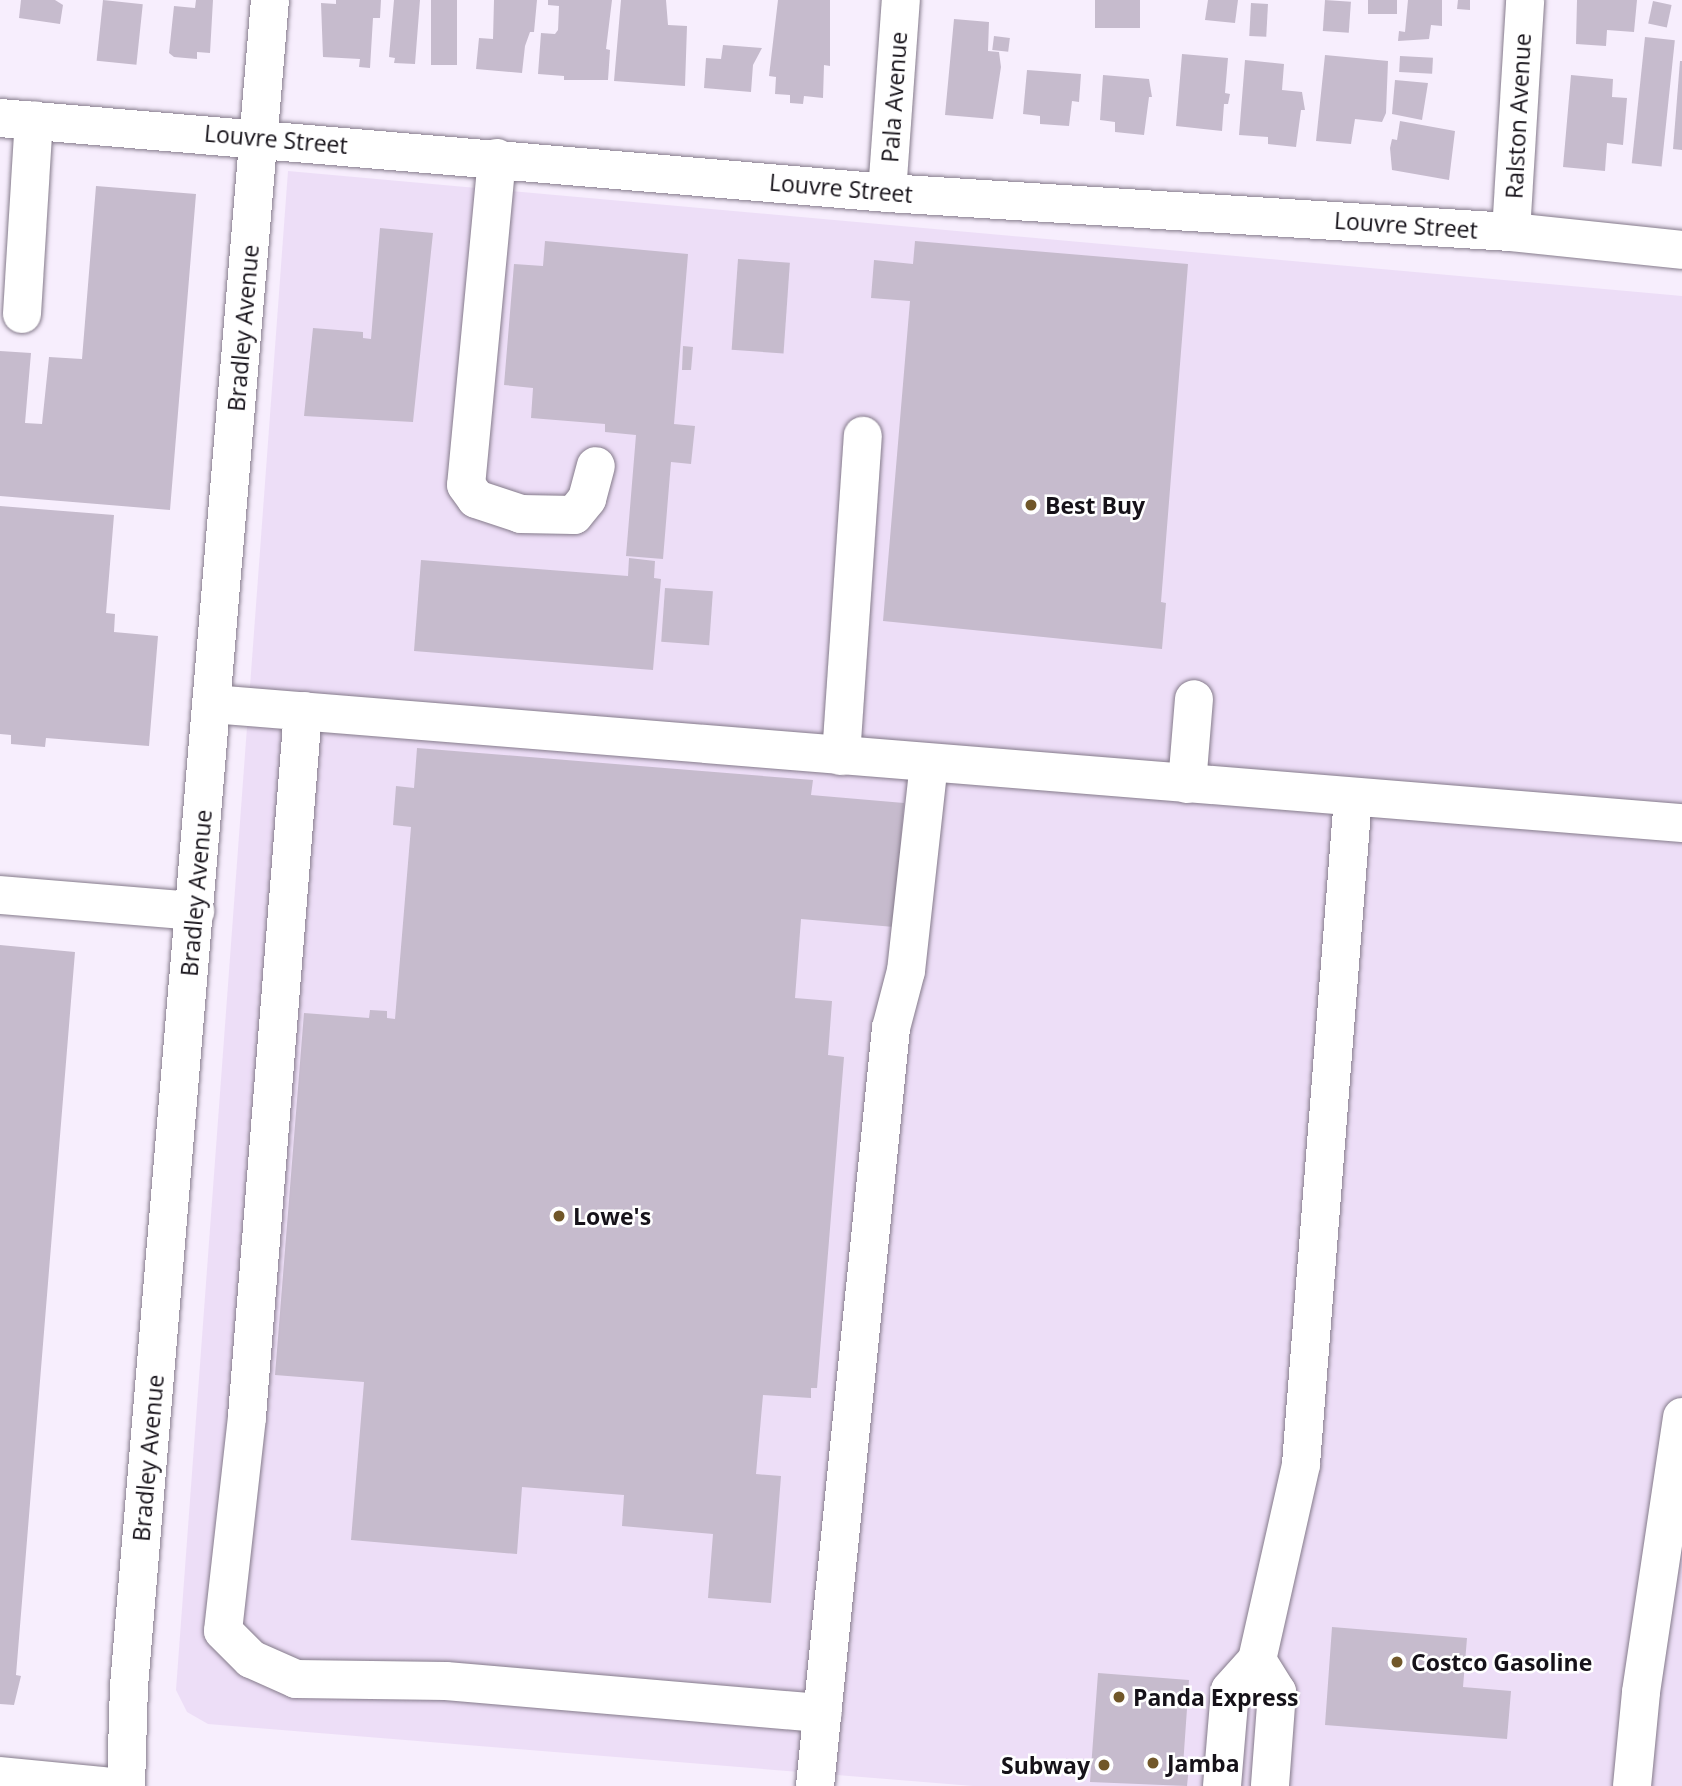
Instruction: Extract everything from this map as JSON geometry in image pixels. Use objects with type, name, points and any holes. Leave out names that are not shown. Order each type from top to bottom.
[{"type":"street","name":"Bradley Avenue","points":[[126,1786],[129,1686],[270,0]]},
{"type":"street","name":"Pala Avenue","points":[[887,193],[901,0]]},
{"type":"street","name":"Ralston Avenue","points":[[1511,232],[1525,0]]},
{"type":"street","name":"Louvre Street","points":[[17,119],[259,137],[887,193],[1511,232],[1682,250]]},
{"type":"street","points":[[17,119],[22,314]]},
{"type":"street","points":[[497,158],[466,485],[476,499],[521,514],[574,515],[587,499],[596,466]]},
{"type":"street","points":[[841,756],[863,436]]},
{"type":"street","points":[[1187,785],[1194,699]]},
{"type":"street","points":[[212,704],[1682,823]]},
{"type":"street","points":[[303,711],[247,1417],[222,1631],[251,1659],[296,1679],[446,1681],[823,1713]]},
{"type":"street","points":[[815,1786],[891,1028],[906,971],[929,763]]},
{"type":"street","points":[[1222,1786],[1230,1690],[1257,1660],[1301,1464],[1353,798]]},
{"type":"street","points":[[0,895],[195,911]]},
{"type":"street","points":[[1639,1785],[1640,1692],[1682,1417]]},
{"type":"street","points":[[1257,1660],[1276,1692],[1270,1786]]},
{"type":"street","points":[[0,1776],[104,1786]]},
{"type":"shaded area","points":[[288,171],[1682,296],[1682,1786],[973,1786],[208,1724],[187,1712],[176,1690]]},
{"type":"building","points":[[21,0],[55,0],[63,5],[60,24],[19,18]]},
{"type":"building","points":[[103,0],[143,4],[136,65],[97,61]]},
{"type":"building","points":[[196,0],[213,0],[210,53],[197,52],[197,59],[174,57],[169,53],[174,6],[195,8]]},
{"type":"building","points":[[336,0],[381,0],[380,18],[373,18],[370,68],[359,67],[360,59],[323,57],[321,3],[336,4]]},
{"type":"building","points":[[394,0],[420,0],[415,64],[394,63],[395,58],[389,57]]},
{"type":"building","points":[[431,0],[457,0],[457,65],[431,65]]},
{"type":"building","points":[[494,0],[537,0],[534,32],[530,32],[525,46],[522,73],[476,69],[479,38],[493,39]]},
{"type":"building","points":[[548,0],[612,0],[606,49],[610,50],[608,80],[564,80],[564,76],[538,74],[541,33],[555,34],[558,30],[559,6],[548,5]]},
{"type":"building","points":[[621,0],[666,0],[668,25],[687,26],[685,86],[614,81]]},
{"type":"building","points":[[778,0],[830,0],[830,66],[824,65],[823,98],[804,96],[803,104],[790,103],[790,95],[775,94],[776,77],[769,76]]},
{"type":"building","points":[[1095,0],[1140,0],[1140,28],[1095,28]]},
{"type":"building","points":[[1208,0],[1238,0],[1235,23],[1205,20]]},
{"type":"building","points":[[1325,0],[1351,2],[1349,33],[1323,31]]},
{"type":"building","points":[[1368,0],[1397,0],[1397,14],[1368,14]]},
{"type":"building","points":[[1408,0],[1442,0],[1442,26],[1431,25],[1429,39],[1398,41],[1399,31],[1405,32]]},
{"type":"building","points":[[1458,0],[1470,0],[1470,10],[1457,9]]},
{"type":"building","points":[[1577,0],[1637,0],[1634,32],[1607,30],[1606,46],[1576,44]]},
{"type":"building","points":[[1653,1],[1672,5],[1667,27],[1648,23]]},
{"type":"building","points":[[1251,3],[1268,4],[1266,37],[1249,36]]},
{"type":"building","points":[[954,19],[989,22],[988,51],[999,52],[1001,67],[993,119],[945,115]]},
{"type":"building","points":[[994,36],[1010,38],[1008,52],[992,50]]},
{"type":"building","points":[[1645,37],[1675,40],[1662,166],[1632,163]]},
{"type":"building","points":[[723,45],[762,48],[753,65],[751,92],[704,88],[706,58],[721,59]]},
{"type":"building","points":[[1182,54],[1228,58],[1225,93],[1230,94],[1228,104],[1224,104],[1222,131],[1176,126]]},
{"type":"building","points":[[1325,55],[1388,61],[1386,113],[1382,122],[1355,119],[1351,144],[1316,141]]},
{"type":"building","points":[[1400,56],[1433,58],[1432,74],[1399,72]]},
{"type":"building","points":[[1245,60],[1284,64],[1282,90],[1302,92],[1305,110],[1301,110],[1296,147],[1268,144],[1268,137],[1239,135]]},
{"type":"building","points":[[1682,61],[1682,150],[1673,149]]},
{"type":"building","points":[[1027,70],[1081,74],[1079,102],[1072,101],[1069,126],[1040,124],[1040,116],[1023,114]]},
{"type":"building","points":[[1103,75],[1149,79],[1152,97],[1149,97],[1144,135],[1115,132],[1115,122],[1100,120]]},
{"type":"building","points":[[1571,75],[1613,79],[1612,97],[1627,98],[1623,145],[1607,143],[1605,171],[1563,167]]},
{"type":"building","points":[[1395,80],[1428,83],[1422,120],[1392,114]]},
{"type":"building","points":[[1400,121],[1455,131],[1449,180],[1392,170],[1390,148],[1392,139],[1397,140]]},
{"type":"building","points":[[96,186],[196,194],[170,510],[0,496],[0,351],[31,353],[25,423],[42,424],[49,357],[82,359]]},
{"type":"building","points":[[380,228],[433,233],[413,422],[304,416],[313,328],[363,332],[363,338],[371,339]]},
{"type":"building","points":[[545,241],[688,254],[674,424],[695,426],[691,464],[671,462],[663,559],[626,556],[636,435],[605,432],[605,424],[531,418],[533,388],[504,385],[514,264],[543,266]]},
{"type":"building","name":"Best Buy","points":[[915,241],[1188,264],[1161,602],[1166,603],[1162,649],[883,621],[910,301],[871,298],[874,260],[913,264]]},
{"type":"building","points":[[738,259],[790,263],[784,353],[732,350]]},
{"type":"building","points":[[683,346],[693,347],[691,370],[682,370]]},
{"type":"building","points":[[0,506],[114,515],[106,613],[115,614],[114,632],[158,636],[149,746],[46,738],[45,747],[11,744],[11,735],[0,734]]},
{"type":"building","points":[[629,558],[655,561],[654,578],[661,579],[653,670],[414,651],[421,560],[628,576]]},
{"type":"building","points":[[665,588],[713,591],[709,645],[661,642]]},
{"type":"building","name":"Lowe's","points":[[417,748],[813,780],[811,795],[904,803],[894,927],[801,919],[795,998],[832,1001],[828,1055],[844,1057],[817,1388],[811,1388],[811,1398],[763,1395],[756,1474],[781,1476],[771,1603],[708,1598],[713,1534],[622,1526],[624,1495],[522,1487],[517,1554],[351,1540],[364,1382],[275,1375],[304,1013],[369,1018],[370,1010],[387,1011],[387,1018],[395,1019],[411,827],[393,825],[396,786],[414,788]]},
{"type":"building","points":[[0,945],[75,952],[16,1675],[21,1676],[14,1705],[0,1704]]},
{"type":"building","name":"Costco Gasoline","points":[[1332,1627],[1467,1638],[1463,1687],[1511,1691],[1507,1739],[1325,1725]]},
{"type":"building","points":[[1098,1673],[1189,1680],[1183,1766],[1189,1766],[1187,1786],[1090,1782]]},
{"type":"place","name":"Best Buy","points":[[1031,505]]},
{"type":"place","name":"Lowe's","points":[[559,1216]]},
{"type":"place","name":"Costco Gasoline","points":[[1397,1662]]},
{"type":"place","name":"Panda Express","points":[[1119,1697]]},
{"type":"place","name":"Jamba","points":[[1153,1763]]},
{"type":"place","name":"Subway","points":[[1104,1765]]}]
